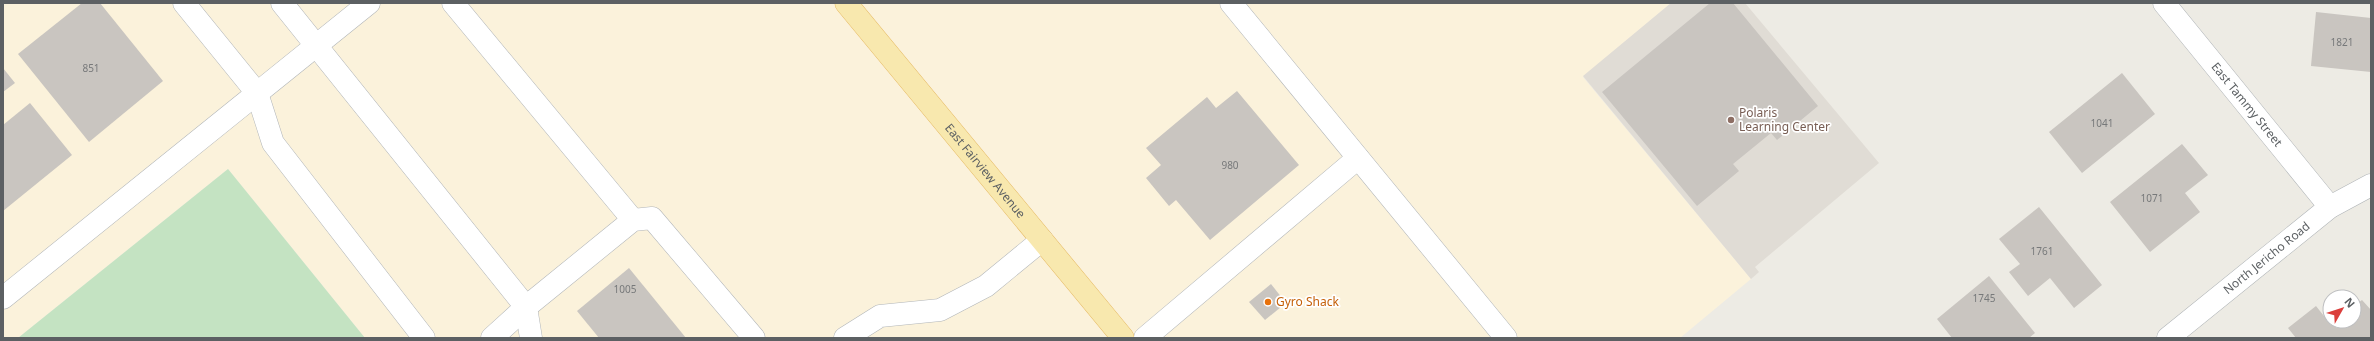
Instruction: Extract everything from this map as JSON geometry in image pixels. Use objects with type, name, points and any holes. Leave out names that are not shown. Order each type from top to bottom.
[{"type":"main road","name":"East Fairview Avenue","points":[[846,3],[1123,338]]},
{"type":"street","points":[[184,3],[257,93],[273,143],[424,338]]},
{"type":"street","points":[[282,3],[526,307],[531,338]]},
{"type":"street","points":[[3,298],[370,3]]},
{"type":"street","points":[[452,3],[633,220]]},
{"type":"street","points":[[1231,3],[1506,338]]},
{"type":"street","name":"East Tammy Street","points":[[2164,3],[2330,207]]},
{"type":"street","points":[[1145,338],[1358,158]]},
{"type":"street","name":"North Jericho Road","points":[[2168,338],[2330,207],[2371,185]]},
{"type":"street","points":[[492,338],[526,307],[633,220],[652,218],[754,338]]},
{"type":"street","points":[[844,338],[880,316],[940,310],[986,286],[1042,240]]},
{"type":"shaded area","points":[[3,3],[1671,3],[1583,77],[1751,279],[1680,338],[365,338],[228,169],[18,338],[3,338]]},
{"type":"shaded area","name":"Polaris Learning Center","points":[[1671,3],[1745,3],[1879,163],[1755,267],[1759,272],[1751,279],[1583,76]]},
{"type":"green space","points":[[228,169],[365,338],[18,338]]},
{"type":"building","points":[[82,3],[100,3],[163,81],[89,142],[18,54]]},
{"type":"building","points":[[1710,3],[1733,3],[1818,106],[1777,140],[1771,133],[1733,164],[1739,171],[1697,206],[1602,92]]},
{"type":"building","points":[[2316,12],[2371,18],[2371,72],[2311,66]]},
{"type":"building","points":[[3,68],[15,83],[3,92]]},
{"type":"building","points":[[2122,73],[2155,114],[2082,173],[2049,132]]},
{"type":"building","points":[[1237,91],[1299,165],[1210,240],[1176,200],[1169,206],[1146,178],[1161,165],[1146,148],[1207,97],[1216,108]]},
{"type":"building","points":[[30,103],[72,155],[3,211],[3,125]]},
{"type":"building","points":[[2182,144],[2208,175],[2185,193],[2200,212],[2150,252],[2110,202]]},
{"type":"building","points":[[2039,207],[2102,285],[2074,308],[2050,278],[2028,296],[2009,272],[2020,264],[1999,239]]},
{"type":"building","points":[[629,268],[686,338],[599,338],[577,311]]},
{"type":"building","points":[[1989,276],[2035,333],[2029,338],[1952,338],[1937,319]]},
{"type":"building","name":"Gyro Shack","points":[[1271,284],[1286,303],[1265,320],[1249,302]]},
{"type":"building","points":[[2362,300],[2371,310],[2371,338],[2296,338],[2288,328],[2316,306],[2322,314],[2322,329],[2362,329]]},
{"type":"place","name":"Polaris Learning Center","points":[[1731,120]]},
{"type":"place","name":"Gyro Shack","points":[[1268,302]]}]
